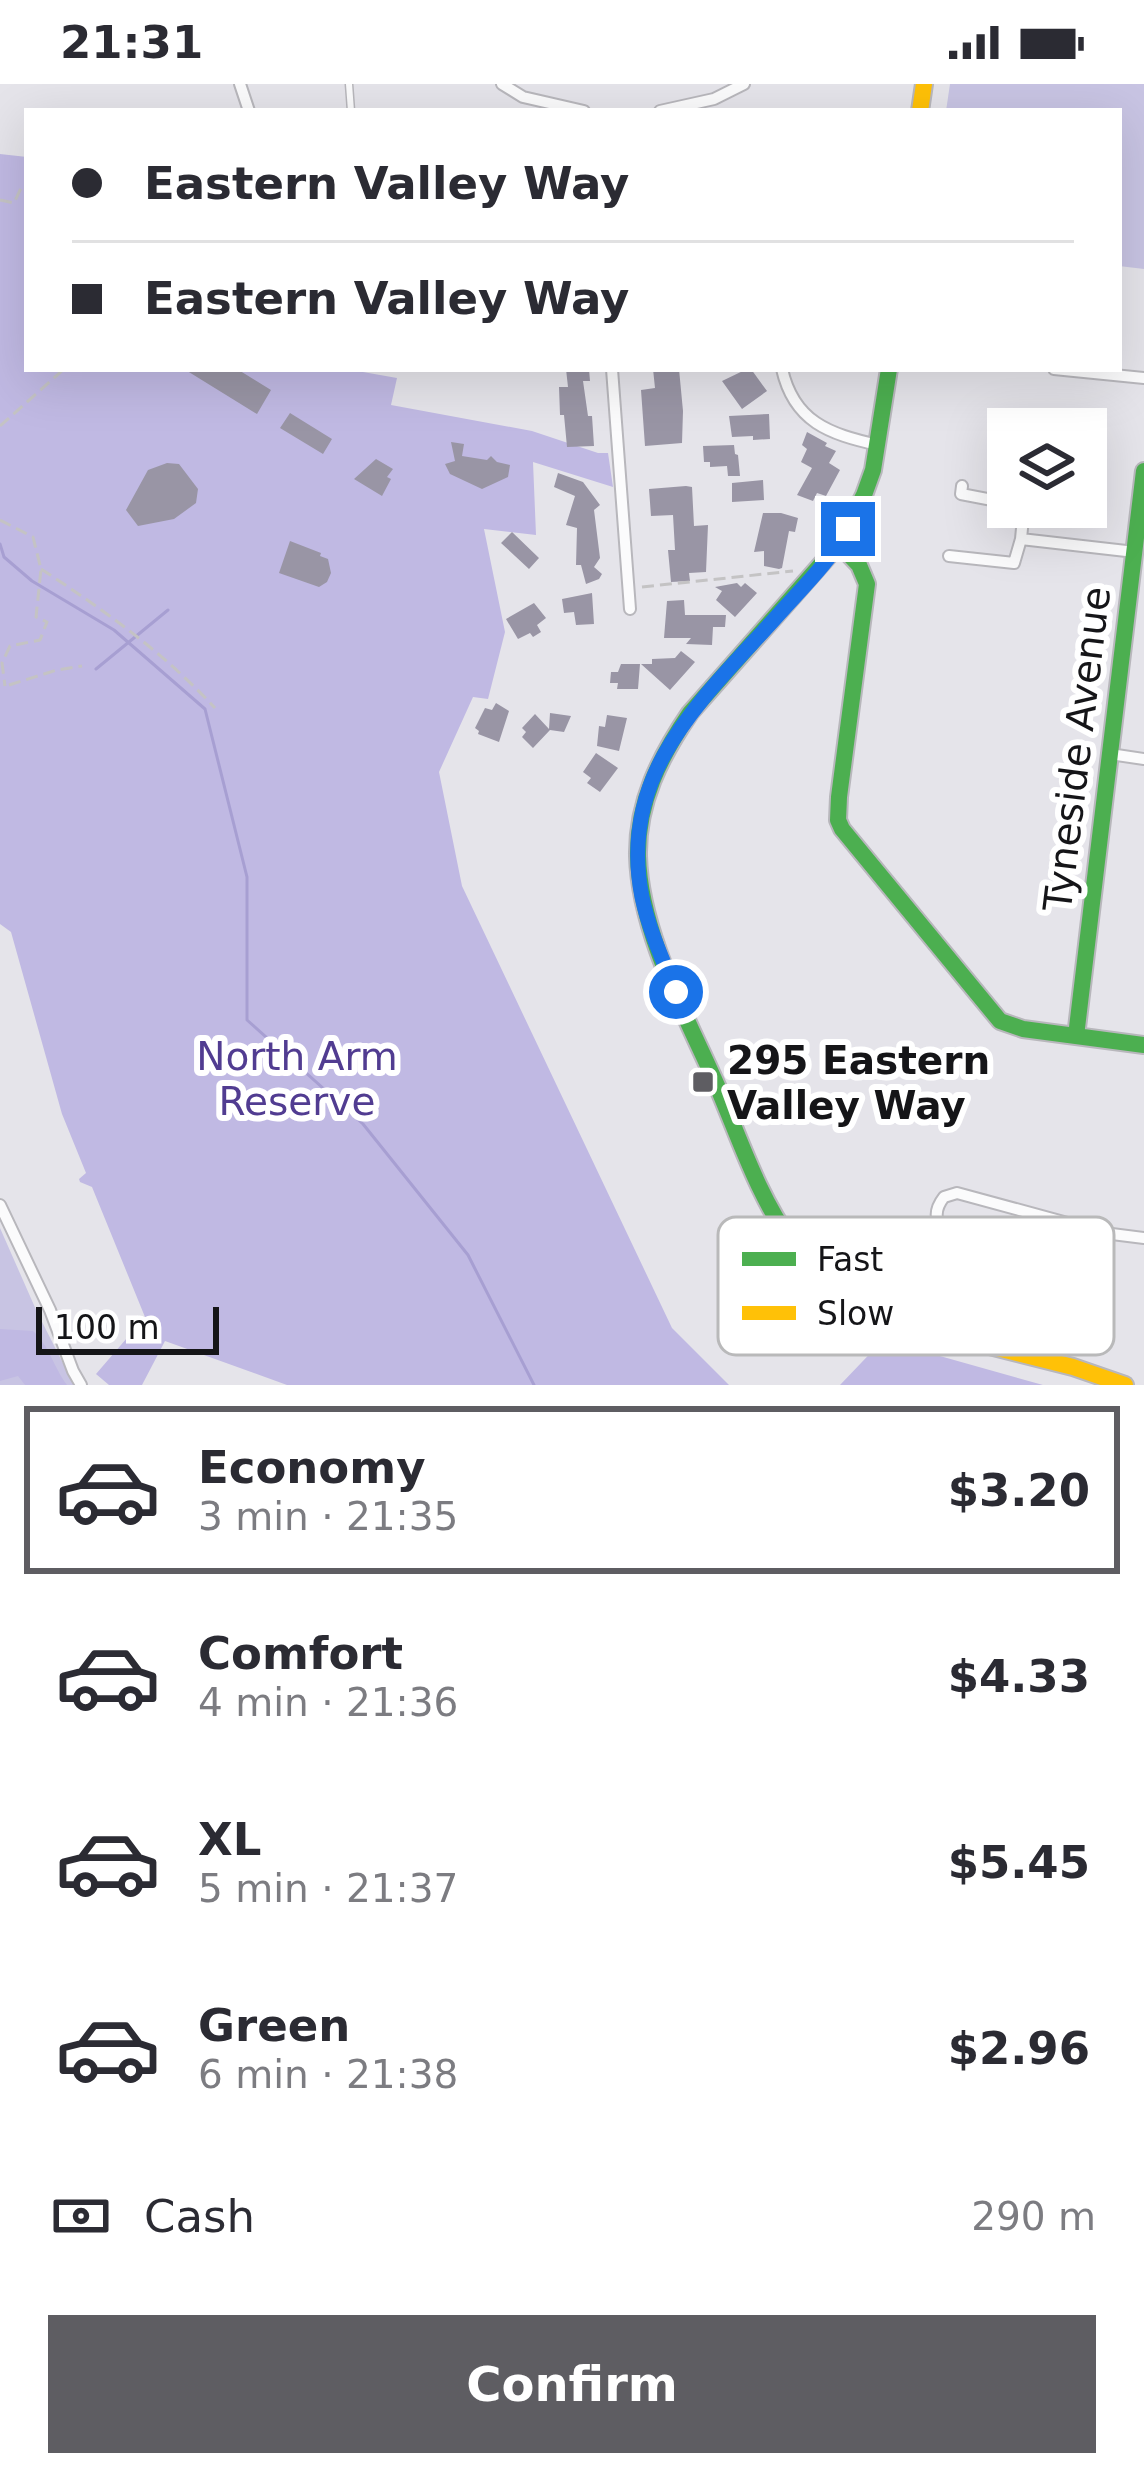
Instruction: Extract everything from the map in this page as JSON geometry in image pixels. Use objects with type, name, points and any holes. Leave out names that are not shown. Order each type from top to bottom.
[{"type":"main road","points":[[773,1217],[651,931],[639,878],[638,835],[648,788],[662,755],[690,713],[839,544],[869,483],[889,372]]},
{"type":"main road","name":"Tyneside Avenue","points":[[1076,1036],[1144,471]]},
{"type":"main road","points":[[839,544],[859,565],[867,584],[838,797],[842,829],[994,1016],[1016,1027],[1144,1045]]},
{"type":"main road","points":[[1029,1355],[1125,1385]]},
{"type":"street","points":[[502,84],[523,97],[571,108]]},
{"type":"street","points":[[674,108],[714,99],[744,84]]},
{"type":"street","points":[[612,372],[629,609]]},
{"type":"street","points":[[783,372],[791,398],[806,416],[844,436],[878,445]]},
{"type":"street","points":[[1084,372],[1144,378]]},
{"type":"street","points":[[962,486],[961,494],[987,499]]},
{"type":"street","points":[[949,556],[1014,563],[1022,528]]},
{"type":"street","points":[[1021,538],[1135,552]]},
{"type":"street","points":[[1110,754],[1144,759]]},
{"type":"street","points":[[937,1217],[944,1197],[957,1193],[1045,1217]]},
{"type":"street","points":[[0,1205],[81,1385]]},
{"type":"street","points":[[1114,1234],[1144,1238]]},
{"type":"path","points":[[0,200],[14,203],[24,189]]},
{"type":"path","points":[[0,426],[61,372]]},
{"type":"path","points":[[0,520],[32,537],[41,569],[36,617],[47,622],[40,640],[10,646],[2,663],[3,686],[82,666]]},
{"type":"path","points":[[41,569],[114,617],[183,674],[214,708]]},
{"type":"path","points":[[628,589],[794,571]]},
{"type":"shaded area","points":[[950,84],[1144,84],[1144,269],[1122,266],[1122,108],[946,108]]},
{"type":"shaded area","points":[[0,1228],[37,1312],[74,1385],[0,1385]]},
{"type":"green space","name":"North Arm Reserve","points":[[0,154],[24,157],[24,372],[363,372],[397,378],[391,405],[532,431],[608,453],[613,487],[533,462],[536,535],[484,529],[505,632],[488,699],[473,697],[439,772],[462,886],[672,1328],[729,1385],[287,1385],[165,1341],[142,1385],[109,1385],[96,1374],[145,1317],[92,1187],[80,1182],[86,1173],[62,1114],[11,932],[0,924]]},
{"type":"green space","points":[[0,1329],[33,1331],[67,1385],[25,1385],[18,1376],[0,1381]]},
{"type":"green space","points":[[869,1355],[936,1355],[1043,1385],[840,1385]]},
{"type":"building","points":[[189,372],[242,372],[271,390],[257,414]]},
{"type":"building","points":[[566,372],[589,372],[590,381],[583,381],[594,446],[567,447],[559,387],[568,387]]},
{"type":"building","points":[[653,372],[679,372],[682,443],[645,446],[641,390],[655,388]]},
{"type":"building","points":[[753,372],[767,391],[742,409],[722,381]]},
{"type":"building","points":[[290,413],[332,439],[323,454],[280,428]]},
{"type":"building","points":[[769,414],[770,439],[732,437],[729,416]]},
{"type":"building","points":[[807,432],[836,451],[829,463],[840,470],[826,496],[817,493],[813,501],[797,495],[812,468],[801,462]]},
{"type":"building","points":[[451,442],[464,444],[462,456],[487,460],[491,456],[510,465],[508,477],[482,489],[450,474],[445,464],[455,461]]},
{"type":"building","points":[[734,445],[740,476],[728,476],[727,466],[710,467],[710,462],[704,462],[703,446]]},
{"type":"building","points":[[376,459],[393,469],[382,496],[354,479]]},
{"type":"building","points":[[179,464],[198,489],[196,503],[174,519],[138,526],[126,510],[148,470]]},
{"type":"building","points":[[558,473],[583,482],[600,505],[594,510],[600,558],[594,567],[602,574],[586,584],[581,565],[576,565],[577,528],[566,525],[575,496],[554,487]]},
{"type":"building","points":[[763,480],[764,500],[732,502],[732,483]]},
{"type":"building","points":[[692,487],[694,526],[708,525],[706,572],[689,573],[690,581],[671,582],[668,550],[675,550],[673,515],[651,516],[649,489]]},
{"type":"building","points":[[763,513],[798,518],[795,532],[789,531],[779,569],[764,566],[764,551],[754,552]]},
{"type":"building","points":[[512,532],[539,558],[529,569],[501,543]]},
{"type":"building","points":[[290,541],[328,559],[331,573],[327,582],[319,587],[279,573]]},
{"type":"building","points":[[737,583],[757,593],[735,617],[716,600],[722,591],[715,587]]},
{"type":"building","points":[[592,593],[594,624],[576,625],[574,612],[564,613],[562,599]]},
{"type":"building","points":[[684,600],[685,615],[726,615],[725,627],[713,627],[712,645],[686,644],[691,638],[664,638],[667,601]]},
{"type":"building","points":[[534,603],[546,618],[537,625],[541,632],[518,639],[506,619]]},
{"type":"building","points":[[681,651],[695,662],[670,690],[641,664],[675,658]]},
{"type":"building","points":[[621,664],[640,664],[638,689],[617,689],[618,683],[610,683],[611,672],[618,672]]},
{"type":"building","points":[[496,703],[509,711],[499,742],[478,734],[475,728],[485,708],[492,710]]},
{"type":"building","points":[[550,713],[571,716],[564,732],[550,730],[533,748],[522,737],[526,732],[522,728],[535,714],[549,729]]},
{"type":"building","points":[[607,715],[627,718],[619,751],[597,746],[599,726],[605,727]]},
{"type":"building","points":[[596,753],[618,768],[600,792],[587,783],[591,778],[583,772]]},
{"type":"waterway","points":[[0,544],[4,557],[32,581],[114,630],[205,709],[247,877],[247,1020],[363,1124],[468,1255],[534,1385]]},
{"type":"waterway","points":[[96,669],[168,610]]},
{"type":"traffic: fast","points":[[776,1217],[656,945],[641,885],[641,817],[660,763],[690,713],[839,544],[873,470],[889,372]]},
{"type":"traffic: fast","points":[[1076,1036],[1144,471]]},
{"type":"traffic: fast","points":[[839,544],[859,565],[867,584],[839,797],[842,829],[1000,1021],[1023,1029],[1144,1045]]},
{"type":"traffic: slow","points":[[920,108],[924,84]]},
{"type":"traffic: slow","points":[[1025,1355],[1125,1385]]},
{"type":"place","name":"295 Eastern Valley Way","points":[[703,1082]]},
{"type":"route","points":[[676,992],[645,911],[638,864],[643,805],[655,769],[690,713],[826,561],[848,529]]}]
